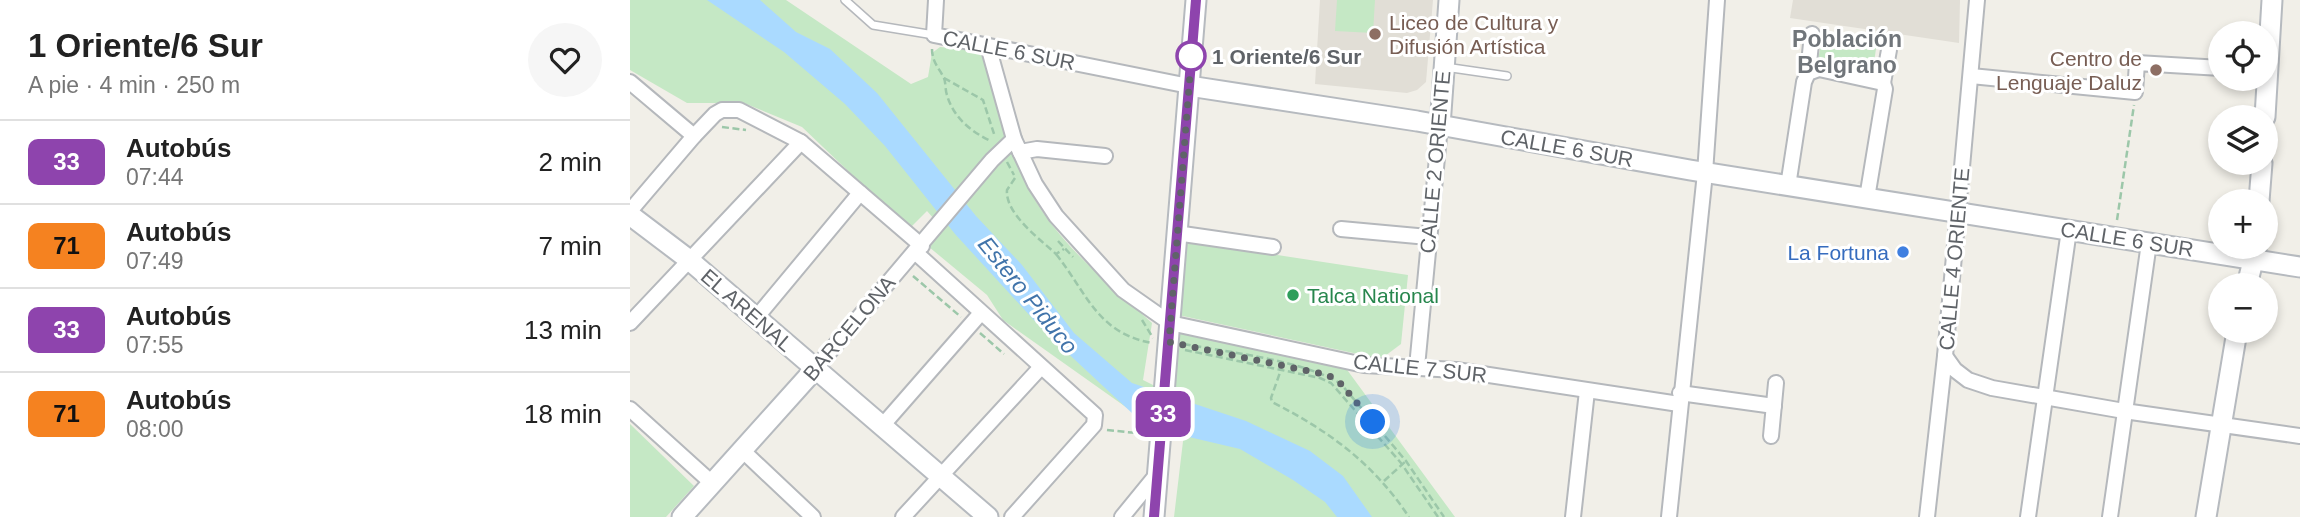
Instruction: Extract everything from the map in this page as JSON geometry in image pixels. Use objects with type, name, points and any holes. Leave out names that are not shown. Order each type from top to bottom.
[{"type":"street","points":[[934,35],[936,0]]},
{"type":"street","points":[[1154,517],[1158,472],[1155,436],[1165,379],[1165,336],[1177,233],[1196,0]]},
{"type":"street","name":"CALLE 2 ORIENTE","points":[[1418,367],[1449,0]]},
{"type":"street","points":[[1669,517],[1705,173],[1717,0]]},
{"type":"street","name":"CALLE 4 ORIENTE","points":[[1927,517],[1945,356],[1977,0]]},
{"type":"street","points":[[2271,21],[2272,0]]},
{"type":"street","points":[[1788,186],[1808,73],[1812,34]]},
{"type":"street","name":"CALLE 6 SUR","points":[[934,35],[1189,86],[1440,126],[1705,173],[2114,238],[2208,249]]},
{"type":"street","name":"CALLE 7 SUR","points":[[988,46],[1017,145],[1056,216],[1091,258],[1165,336],[1364,365],[1418,367],[1587,391],[1774,407]]},
{"type":"street","points":[[1867,198],[1889,50]]},
{"type":"street","points":[[1971,76],[2135,92],[2137,63],[2208,67]]},
{"type":"street","points":[[1808,73],[1819,69],[1883,83]]},
{"type":"street","points":[[630,82],[694,136]]},
{"type":"street","points":[[630,213],[694,136],[722,110],[739,110],[801,142],[922,245],[980,314],[1095,415],[1096,420],[1012,517]]},
{"type":"street","points":[[630,323],[801,142]]},
{"type":"street","points":[[1017,145],[1105,156]]},
{"type":"street","name":"BARCELONA","points":[[682,517],[815,369],[992,160],[1017,145]]},
{"type":"street","points":[[756,318],[860,193]]},
{"type":"street","name":"EL ARENAL","points":[[630,213],[688,259],[988,517]]},
{"type":"street","points":[[1341,229],[1429,237]]},
{"type":"street","points":[[2028,517],[2069,230]]},
{"type":"street","points":[[1177,233],[1273,247]]},
{"type":"street","points":[[2110,517],[2149,243]]},
{"type":"street","name":"CALLE 6 SUR","points":[[2274,259],[2300,267]]},
{"type":"street","points":[[882,426],[980,314]]},
{"type":"street","points":[[2206,517],[2234,343]]},
{"type":"street","points":[[1945,356],[1955,370],[1968,380],[2045,398],[2300,436]]},
{"type":"street","points":[[903,517],[1041,367]]},
{"type":"street","points":[[1771,436],[1776,383]]},
{"type":"street","points":[[1573,517],[1587,391]]},
{"type":"street","points":[[630,409],[713,484]]},
{"type":"street","points":[[743,450],[813,517]]},
{"type":"street","points":[[1122,517],[1158,472]]},
{"type":"lane","name":"CALLE 6 SUR","points":[[845,0],[873,25],[934,35]]},
{"type":"lane","points":[[1444,67],[1507,76]]},
{"type":"path","points":[[934,35],[934,62],[944,78],[947,95],[957,116],[976,134],[997,143]]},
{"type":"path","points":[[2114,238],[2135,92]]},
{"type":"path","points":[[705,124],[753,131]]},
{"type":"path","points":[[1015,178],[1007,190],[1008,202],[1030,230],[1056,254],[1088,304],[1105,321],[1130,338],[1165,336],[1328,375],[1341,384],[1406,461],[1444,517]]},
{"type":"path","points":[[1056,254],[1065,249]]},
{"type":"path","points":[[1283,364],[1272,402],[1315,424],[1360,457],[1384,481],[1409,517]]},
{"type":"path","points":[[1122,434],[1155,436]]},
{"type":"path","points":[[1384,481],[1406,461]]},
{"type":"shaded area","name":"Liceo de Cultura y Difusión Artística","points":[[1320,0],[1433,0],[1426,82],[1417,90],[1407,93],[1315,84]]},
{"type":"shaded area","points":[[1793,0],[1960,0],[1959,43],[1790,18]]},
{"type":"green space","points":[[630,0],[786,0],[911,84],[928,77],[932,53],[940,47],[976,50],[984,59],[1002,124],[1018,167],[1039,207],[1076,252],[1152,323],[1143,380],[1167,392],[1175,332],[1345,367],[1455,517],[1174,517],[1184,433],[1130,410],[1003,320],[987,295],[923,242],[942,228],[927,211],[909,229],[802,127],[744,103],[687,103],[630,70]]},
{"type":"green space","points":[[1337,0],[1375,0],[1373,33],[1335,31]]},
{"type":"green space","points":[[1823,33],[1877,42],[1873,69],[1818,60]]},
{"type":"green space","name":"Talca National","points":[[1186,241],[1408,275],[1401,344],[1381,359],[1178,315]]},
{"type":"green space","points":[[630,424],[694,486],[666,517],[630,517]]},
{"type":"water","name":"Estero Piduco","points":[[707,0],[760,0],[796,32],[830,49],[877,93],[976,216],[1022,265],[1074,333],[1132,383],[1246,421],[1310,451],[1343,476],[1372,517],[1337,517],[1325,502],[1240,449],[1172,433],[1133,414],[1044,331],[955,234],[885,146],[845,104],[784,52]]},
{"type":"bus line","name":"33","points":[[1154,517],[1196,0]]},
{"type":"place","name":"Liceo de Cultura y Difusión Artística","points":[[1375,34]]},
{"type":"place","name":"1 Oriente/6 Sur","points":[[1191,56]]},
{"type":"place","name":"Centro de Lenguaje Daluz","points":[[2156,70]]},
{"type":"place","name":"La Fortuna","points":[[1903,252]]},
{"type":"place","name":"Talca National","points":[[1293,295]]},
{"type":"district","name":"Población Belgrano","points":[[1847,52]]},
{"type":"route","points":[[1191,56],[1192,49],[1169,342],[1328,375],[1341,384],[1373,422]]}]
